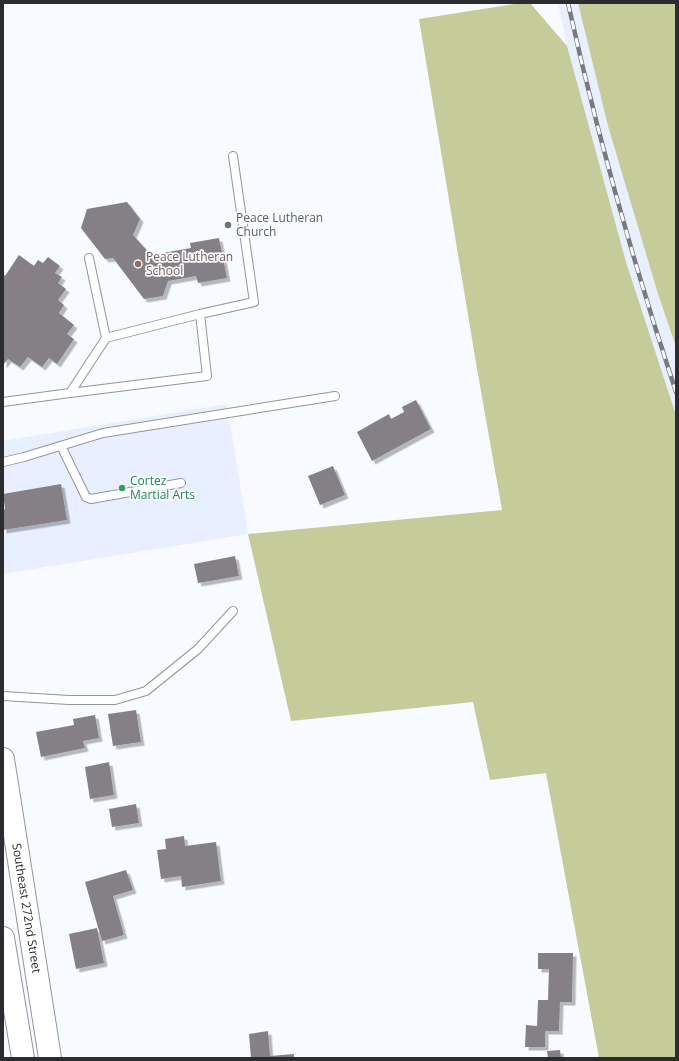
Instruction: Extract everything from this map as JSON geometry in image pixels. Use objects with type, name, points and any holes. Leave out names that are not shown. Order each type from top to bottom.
[{"type":"main road","name":"Southeast 272nd Street","points":[[3,759],[50,1058]]},
{"type":"main road","points":[[3,938],[23,1058]]},
{"type":"lane","points":[[70,393],[106,338],[254,302],[233,156]]},
{"type":"lane","points":[[88,258],[106,338]]},
{"type":"lane","points":[[3,402],[207,376],[200,314]]},
{"type":"lane","points":[[3,462],[103,433],[335,396]]},
{"type":"lane","points":[[61,446],[86,497],[91,499],[181,483]]},
{"type":"lane","points":[[3,696],[69,700],[115,700],[146,692],[198,649],[233,611]]},
{"type":"shaded area","points":[[558,3],[578,3],[658,294],[676,347],[676,415],[626,262],[567,46]]},
{"type":"shaded area","name":"Cortez Martial Arts","points":[[227,404],[248,534],[3,574],[3,441]]},
{"type":"green space","points":[[521,3],[530,3],[567,46],[626,262],[676,415],[676,1058],[599,1058],[546,773],[490,780],[473,702],[291,721],[248,534],[502,510],[419,19]]},
{"type":"green space","points":[[578,3],[676,3],[676,347],[658,294],[608,126]]},
{"type":"building","points":[[127,202],[140,219],[133,235],[151,255],[191,248],[190,243],[219,238],[227,278],[198,283],[196,276],[168,281],[163,296],[144,299],[113,258],[105,259],[81,228],[87,209]]},
{"type":"building","points":[[19,255],[34,266],[38,260],[43,263],[48,257],[60,266],[55,273],[62,277],[58,283],[66,289],[58,300],[64,305],[59,313],[74,325],[67,334],[74,339],[57,364],[49,358],[42,367],[28,357],[20,367],[8,359],[3,365],[3,274],[5,276]]},
{"type":"building","points":[[416,400],[431,429],[372,461],[357,432],[389,414],[391,419],[404,412],[402,407]]},
{"type":"building","points":[[333,466],[345,495],[320,505],[308,476]]},
{"type":"building","points":[[61,484],[67,520],[3,530],[3,510],[5,509],[3,494]]},
{"type":"building","points":[[235,556],[239,576],[198,583],[194,564]]},
{"type":"building","points":[[136,710],[141,742],[113,746],[108,714]]},
{"type":"building","points":[[95,715],[99,738],[83,741],[85,748],[41,757],[36,732],[74,725],[73,719]]},
{"type":"building","points":[[109,762],[114,795],[90,799],[85,767]]},
{"type":"building","points":[[136,804],[139,823],[112,827],[109,809]]},
{"type":"building","points":[[184,836],[185,846],[216,842],[221,881],[182,887],[181,876],[161,879],[157,850],[166,849],[165,839]]},
{"type":"building","points":[[126,870],[133,890],[113,896],[124,935],[102,941],[85,882]]},
{"type":"building","points":[[97,928],[104,963],[76,969],[69,934]]},
{"type":"building","points":[[538,953],[573,953],[572,1002],[560,1002],[559,1031],[545,1031],[545,1047],[525,1047],[526,1025],[537,1026],[538,1000],[548,1000],[549,969],[538,969]]},
{"type":"building","points":[[268,1031],[270,1056],[294,1054],[294,1058],[251,1058],[249,1034]]},
{"type":"building","points":[[560,1050],[561,1058],[548,1058],[547,1051]]},
{"type":"railway","points":[[568,3],[591,101],[617,199],[645,296],[676,392]]},
{"type":"place","name":"Peace Lutheran Church","points":[[228,225]]},
{"type":"place","name":"Peace Lutheran School","points":[[138,264]]},
{"type":"place","name":"Cortez Martial Arts","points":[[122,488]]}]
